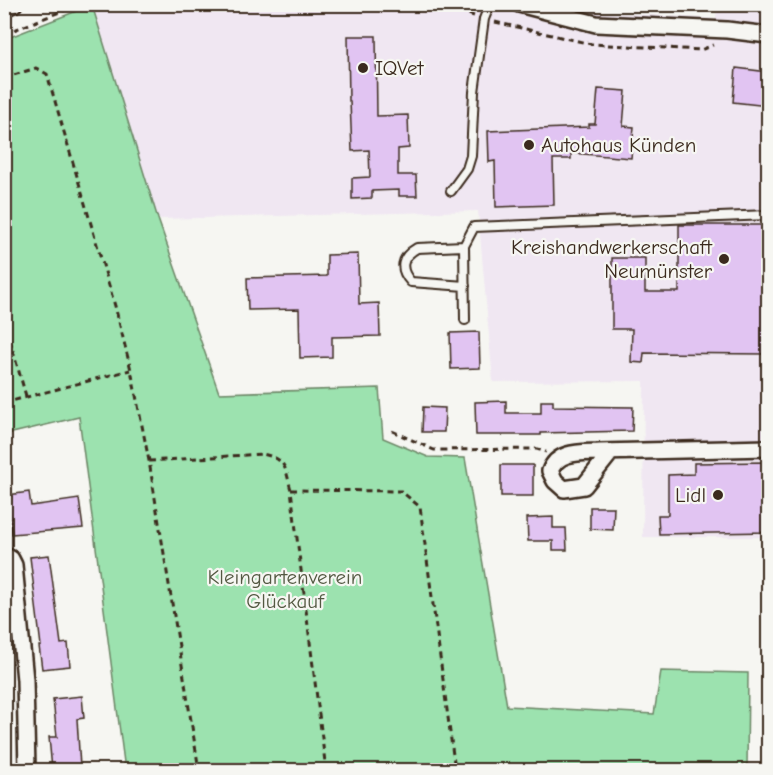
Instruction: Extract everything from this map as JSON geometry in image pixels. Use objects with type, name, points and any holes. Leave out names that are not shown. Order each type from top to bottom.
[{"type":"street","points":[[4,8],[14,4]]},
{"type":"street","points":[[519,4],[596,24],[727,30],[768,35]]},
{"type":"street","points":[[611,452],[584,486],[564,489],[555,481],[550,471],[559,457],[573,454],[611,452],[768,448]]},
{"type":"street","points":[[4,555],[11,559],[14,565],[25,680],[27,771]]},
{"type":"lane","points":[[451,191],[467,169],[471,156],[474,92],[484,20],[490,4]]},
{"type":"lane","points":[[465,320],[464,246],[474,227],[768,215]]},
{"type":"lane","points":[[464,246],[417,248],[410,252],[404,260],[403,267],[404,275],[411,282],[465,286]]},
{"type":"path","points":[[4,34],[80,4]]},
{"type":"path","points":[[4,78],[36,68],[46,74],[115,306],[149,461],[199,771]]},
{"type":"path","points":[[4,320],[26,396]]},
{"type":"path","points":[[4,403],[130,370]]},
{"type":"path","points":[[392,431],[434,450],[537,449],[559,457]]},
{"type":"path","points":[[149,461],[262,454],[276,457],[284,466],[291,490],[326,771]]},
{"type":"path","points":[[291,490],[401,491],[420,507],[455,771]]},
{"type":"shaded area","points":[[565,4],[599,12],[716,19],[717,5],[768,5],[768,537],[643,537],[644,381],[493,382],[478,211],[158,219],[92,5]]},
{"type":"green space","name":"Kleingartenverein Glückauf","points":[[92,5],[158,219],[219,393],[379,388],[383,438],[428,457],[465,458],[507,706],[654,714],[661,671],[748,673],[747,770],[125,770],[79,417],[4,435],[5,39]]},
{"type":"building","points":[[348,36],[376,36],[377,116],[408,115],[409,148],[398,149],[398,175],[416,175],[417,196],[399,196],[399,190],[372,191],[372,198],[352,199],[352,178],[370,177],[369,150],[352,151]]},
{"type":"building","points":[[736,68],[768,72],[768,106],[733,102]]},
{"type":"building","points":[[598,89],[626,91],[623,126],[634,127],[631,158],[571,153],[571,159],[553,159],[554,205],[496,207],[495,161],[489,162],[488,131],[589,127],[589,124],[595,124]]},
{"type":"building","name":"Kreishandwerkerschaft Neumünster","points":[[679,225],[768,225],[768,354],[644,353],[643,363],[631,362],[632,329],[612,329],[612,258],[645,258],[645,292],[679,292]]},
{"type":"building","points":[[358,254],[359,304],[379,303],[380,336],[332,337],[332,357],[300,358],[299,309],[248,310],[247,278],[327,276],[327,255]]},
{"type":"building","points":[[479,332],[480,368],[451,369],[450,333]]},
{"type":"building","points":[[506,401],[506,413],[541,413],[541,401],[553,401],[553,406],[633,407],[632,431],[476,435],[475,402]]},
{"type":"building","points":[[423,407],[445,408],[444,432],[422,432]]},
{"type":"building","name":"Lidl","points":[[768,462],[768,532],[659,534],[658,515],[668,515],[668,475],[694,474],[694,463]]},
{"type":"building","points":[[501,465],[533,465],[533,496],[501,496]]},
{"type":"building","points":[[29,492],[31,506],[79,499],[83,528],[12,534],[8,495]]},
{"type":"building","points":[[590,507],[614,507],[613,530],[590,529]]},
{"type":"building","points":[[553,517],[553,528],[566,528],[567,550],[553,550],[553,541],[528,541],[527,518]]},
{"type":"building","points":[[49,555],[61,644],[68,643],[70,666],[42,669],[30,557]]},
{"type":"building","points":[[82,696],[84,718],[77,719],[80,767],[52,769],[49,737],[57,737],[53,699]]},
{"type":"place","name":"IQVet","points":[[363,68]]},
{"type":"place","name":"Autohaus Künden","points":[[529,145]]},
{"type":"place","name":"Kreishandwerkerschaft Neumünster","points":[[724,259]]},
{"type":"place","name":"Lidl","points":[[718,495]]}]
